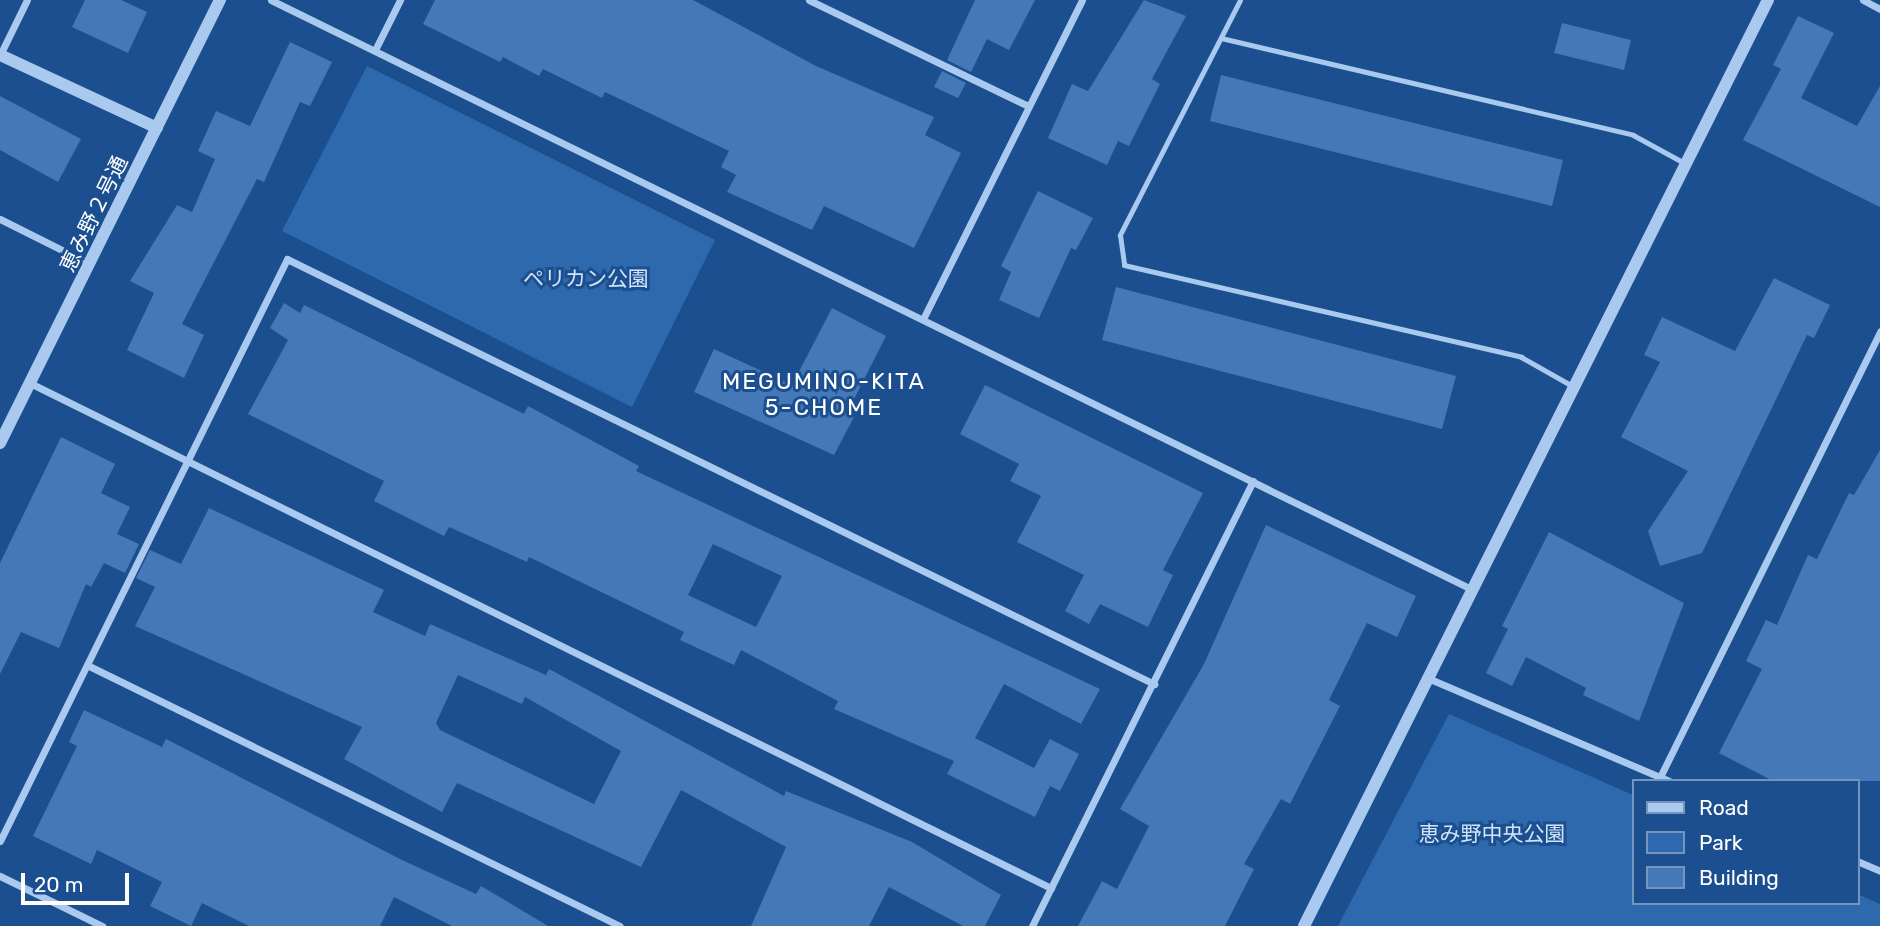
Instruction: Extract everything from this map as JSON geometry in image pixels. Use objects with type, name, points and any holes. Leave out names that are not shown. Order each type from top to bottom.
[{"type":"street","points":[[27,0],[0,55],[158,128]]},
{"type":"street","name":"恵み野２号通","points":[[0,443],[32,384],[220,0]]},
{"type":"street","points":[[271,0],[1473,590]]},
{"type":"street","points":[[375,50],[400,0]]},
{"type":"street","points":[[809,0],[1028,106]]},
{"type":"street","points":[[923,318],[1082,0]]},
{"type":"street","points":[[1304,926],[1768,0]]},
{"type":"street","points":[[1863,0],[1880,9]]},
{"type":"street","points":[[0,219],[91,264]]},
{"type":"street","points":[[0,841],[184,459],[287,260],[1154,684]]},
{"type":"street","points":[[1660,777],[1880,331]]},
{"type":"street","points":[[32,384],[1051,888]]},
{"type":"street","points":[[1032,926],[1253,481]]},
{"type":"street","points":[[87,665],[620,926]]},
{"type":"street","points":[[1430,679],[1664,779]]},
{"type":"street","points":[[1859,862],[1880,870]]},
{"type":"street","points":[[0,876],[102,926]]},
{"type":"lane","points":[[1240,0],[1120,235],[1124,265],[1521,357],[1574,387]]},
{"type":"lane","points":[[1221,38],[1633,135],[1686,164]]},
{"type":"green space","name":"ペリカン公園","points":[[367,66],[715,240],[632,407],[282,231]]},
{"type":"green space","name":"恵み野中央公園","points":[[1449,714],[1632,795],[1632,905],[1859,905],[1859,895],[1880,904],[1880,926],[1338,926]]},
{"type":"building","points":[[85,0],[121,0],[147,12],[128,53],[72,27]]},
{"type":"building","points":[[435,0],[693,0],[816,66],[934,117],[925,135],[961,153],[914,248],[824,206],[812,230],[727,192],[736,175],[721,167],[729,151],[605,92],[602,98],[543,69],[539,76],[503,57],[500,62],[423,24]]},
{"type":"building","points":[[975,0],[1035,0],[1009,50],[987,39],[971,72],[947,60]]},
{"type":"building","points":[[1144,0],[1186,16],[1152,79],[1160,84],[1129,146],[1118,141],[1107,165],[1048,138],[1072,84],[1088,91]]},
{"type":"building","points":[[1798,16],[1834,33],[1801,98],[1857,126],[1880,86],[1880,207],[1743,140],[1781,69],[1773,65]]},
{"type":"building","points":[[1562,23],[1631,40],[1624,70],[1554,53]]},
{"type":"building","points":[[290,42],[332,62],[310,106],[300,102],[264,182],[257,179],[182,324],[204,335],[184,378],[127,350],[154,293],[130,281],[177,205],[192,212],[215,159],[198,151],[216,111],[250,126]]},
{"type":"building","points":[[942,71],[966,83],[958,98],[934,87]]},
{"type":"building","points":[[1221,75],[1563,160],[1552,206],[1210,121]]},
{"type":"building","points":[[0,96],[81,139],[58,182],[0,150]]},
{"type":"building","points":[[1038,191],[1093,218],[1076,250],[1071,248],[1039,318],[999,300],[1011,272],[1001,266]]},
{"type":"building","points":[[1774,278],[1830,305],[1814,338],[1807,335],[1702,553],[1660,566],[1648,531],[1688,471],[1621,437],[1660,362],[1644,355],[1662,317],[1735,351]]},
{"type":"building","points":[[1116,287],[1456,376],[1442,429],[1102,340]]},
{"type":"building","points":[[284,303],[300,313],[304,305],[524,414],[528,406],[639,466],[636,471],[1100,689],[1081,724],[1004,684],[975,738],[1034,768],[1050,739],[1079,754],[1060,791],[1050,786],[1035,817],[947,774],[954,761],[834,709],[838,701],[741,650],[734,665],[680,640],[684,632],[529,557],[527,562],[449,527],[444,536],[374,501],[384,481],[248,414],[288,340],[270,328]],"holes":[[[713,544],[782,576],[756,627],[688,595]]]},
{"type":"building","points":[[832,308],[886,336],[847,413],[854,417],[834,455],[694,392],[714,349],[792,385]]},
{"type":"building","points":[[985,385],[1203,493],[1163,570],[1173,575],[1148,627],[1100,604],[1089,624],[1065,611],[1084,575],[1017,542],[1041,496],[1010,481],[1019,464],[960,434]]},
{"type":"building","points":[[61,437],[115,464],[101,493],[130,507],[117,534],[139,544],[125,573],[104,563],[91,587],[86,584],[59,648],[21,632],[0,674],[0,563]]},
{"type":"building","points":[[1880,450],[1880,781],[1769,779],[1719,753],[1762,669],[1746,661],[1766,620],[1777,625],[1808,555],[1817,559],[1849,493],[1854,495]]},
{"type":"building","points":[[209,508],[384,590],[373,612],[425,636],[430,624],[546,675],[549,669],[784,796],[786,791],[912,842],[1001,895],[985,926],[963,926],[889,887],[869,926],[751,926],[786,847],[681,790],[641,867],[457,783],[442,812],[344,759],[362,727],[135,626],[155,587],[136,578],[150,550],[181,564]],"holes":[[[458,675],[522,704],[525,697],[621,751],[594,804],[440,730],[436,723]]]},
{"type":"building","points":[[1266,525],[1416,596],[1397,637],[1367,623],[1329,700],[1340,706],[1290,804],[1281,799],[1244,864],[1254,869],[1225,926],[1078,926],[1102,881],[1117,889],[1149,826],[1120,809],[1204,664]]},
{"type":"building","points":[[1549,532],[1684,603],[1639,721],[1583,695],[1586,688],[1526,657],[1512,686],[1486,673],[1508,629],[1502,626]]},
{"type":"building","points":[[84,710],[162,747],[166,739],[402,860],[476,894],[481,886],[548,926],[452,926],[394,897],[380,926],[249,926],[202,903],[191,926],[150,906],[162,882],[97,850],[91,864],[33,836],[77,746],[69,742]]},
{"type":"district","name":"MEGUMINO-KITA 5-CHOME","points":[[824,394]]}]
